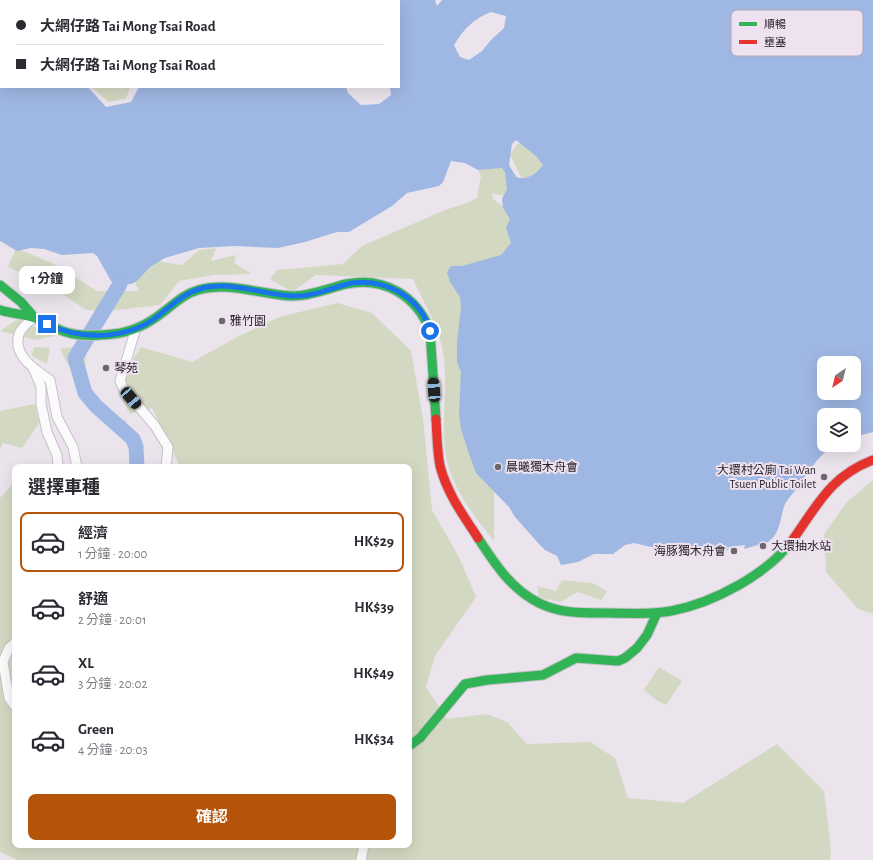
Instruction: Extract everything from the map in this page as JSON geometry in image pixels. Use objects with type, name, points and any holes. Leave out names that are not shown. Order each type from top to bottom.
[{"type":"main road","points":[[0,310],[34,317],[60,330],[83,336],[94,336],[116,334],[136,328],[154,319],[184,295],[207,287],[229,287],[299,296],[323,292],[352,283],[367,282],[397,290],[417,306],[427,322],[430,331],[438,454],[445,485],[504,576],[516,588],[533,599],[546,606],[562,611],[582,613],[657,613],[693,605],[764,568],[788,548],[822,497],[834,483],[853,469],[873,460]]},
{"type":"main road","points":[[0,285],[21,302],[34,317]]},
{"type":"main road","points":[[412,744],[420,738],[465,684],[487,680],[543,675],[576,658],[618,661],[624,659],[640,646],[657,613]]},
{"type":"street","points":[[34,317],[19,333],[18,347],[28,364],[50,380],[57,417],[72,448],[76,464]]},
{"type":"street","points":[[136,328],[120,381],[123,388],[154,426],[168,447],[166,464]]},
{"type":"street","points":[[32,367],[41,386],[41,404],[47,432],[57,455],[58,464]]},
{"type":"street","points":[[12,646],[9,648],[3,662],[9,698],[12,702]]},
{"type":"street","points":[[361,860],[363,848]]},
{"type":"green space","points":[[92,88],[130,88],[126,99],[109,102]]},
{"type":"green space","points":[[518,143],[546,155],[542,172],[523,181],[510,155]]},
{"type":"green space","points":[[471,154],[500,156],[523,184],[523,200],[491,193],[494,200],[512,212],[519,246],[498,496],[494,492],[494,541],[460,494],[449,468],[445,454],[444,439],[444,357],[436,327],[413,279],[316,275],[292,292],[270,279],[277,270],[343,264],[362,246],[445,210],[477,198],[481,176]]},
{"type":"green space","points":[[16,248],[52,263],[97,291],[139,291],[135,282],[149,260],[182,265],[199,250],[216,248],[211,261],[236,255],[234,263],[252,274],[213,275],[179,281],[160,305],[108,311],[86,310],[57,290],[8,267]]},
{"type":"green space","points":[[337,303],[372,313],[411,351],[423,419],[432,510],[460,559],[476,597],[435,656],[426,687],[447,719],[487,714],[507,722],[527,744],[590,742],[615,758],[628,798],[683,803],[777,744],[824,791],[831,849],[830,860],[17,860],[0,852],[0,498],[12,484],[12,848],[412,848],[412,464],[179,464],[152,408],[130,414],[123,401],[126,370],[141,347],[192,362],[239,336],[279,317]]},
{"type":"green space","points":[[18,319],[55,336],[35,340],[0,331]]},
{"type":"green space","points":[[86,345],[85,388],[113,417],[127,421],[120,435],[83,402],[75,378],[60,349]]},
{"type":"green space","points":[[34,347],[50,348],[47,364],[32,356]]},
{"type":"green space","points":[[35,404],[39,423],[22,448],[3,443],[0,449],[0,411]]},
{"type":"green space","points":[[873,480],[873,614],[858,609],[826,572],[824,534],[847,502]]},
{"type":"green space","points":[[562,580],[592,583],[607,591],[601,600],[578,592],[560,602],[539,597],[537,586],[556,591]]},
{"type":"green space","points":[[659,667],[682,681],[666,705],[656,700],[644,690]]},
{"type":"water","points":[[400,0],[435,0],[437,6],[442,0],[873,0],[873,432],[861,435],[861,408],[817,408],[817,452],[825,452],[786,502],[778,530],[768,542],[744,549],[745,545],[729,547],[727,551],[711,548],[665,546],[651,547],[634,543],[625,545],[613,554],[594,554],[578,562],[561,565],[557,556],[545,550],[539,544],[515,517],[509,507],[476,473],[461,429],[459,414],[461,372],[457,362],[457,341],[461,308],[460,297],[450,282],[447,272],[451,266],[462,266],[501,255],[511,243],[506,228],[510,219],[503,208],[502,199],[507,189],[505,172],[502,168],[478,170],[465,163],[451,161],[443,182],[439,186],[407,193],[392,206],[349,232],[337,232],[305,242],[278,248],[235,246],[199,248],[165,258],[150,267],[137,281],[131,284],[116,285],[111,281],[97,256],[93,253],[62,255],[44,249],[31,248],[17,251],[0,241],[0,88],[89,88],[106,107],[131,102],[138,88],[346,88],[348,93],[361,105],[379,104],[391,95],[390,88],[400,88]],"holes":[[[491,12],[506,16],[504,28],[482,51],[469,60],[460,57],[454,45],[461,34],[474,21]],[[516,140],[536,156],[543,165],[541,168],[531,176],[524,178],[516,177],[509,165],[512,144]]]},
{"type":"waterway","points":[[120,284],[75,358],[85,393],[96,406],[133,439],[136,447],[137,464]]},
{"type":"traffic: fast","points":[[0,310],[38,319],[72,334],[99,335],[120,333],[139,327],[157,317],[188,294],[198,290],[222,287],[300,296],[346,284],[360,282],[386,286],[397,291],[417,308],[430,331],[436,419]]},
{"type":"traffic: fast","points":[[0,285],[21,302],[34,317]]},
{"type":"traffic: fast","points":[[478,538],[504,575],[520,591],[547,607],[573,612],[640,614],[671,611],[687,607],[722,594],[755,575],[783,551],[794,538]]},
{"type":"traffic: fast","points":[[412,744],[420,738],[465,684],[487,680],[543,675],[576,658],[618,661],[625,658],[637,648],[647,635],[657,613]]},
{"type":"traffic: jam","points":[[436,419],[438,455],[443,476],[456,504],[478,538]]},
{"type":"traffic: jam","points":[[794,538],[818,503],[836,483],[846,474],[873,460]]},
{"type":"place","name":"雅竹園","points":[[222,321]]},
{"type":"place","name":"琴苑","points":[[106,368]]},
{"type":"place","name":"晨曦獨木舟會","points":[[498,467]]},
{"type":"place","name":"大環村公廁 Tai Wan Tsuen Public Toilet","points":[[824,477]]},
{"type":"place","name":"大環抽水站","points":[[763,546]]},
{"type":"place","name":"海豚獨木舟會","points":[[734,551]]},
{"type":"route","points":[[47,324],[60,330],[83,336],[116,334],[150,322],[184,295],[207,287],[229,287],[287,296],[299,296],[323,292],[346,284],[367,282],[392,288],[408,297],[420,310],[430,331]]}]
